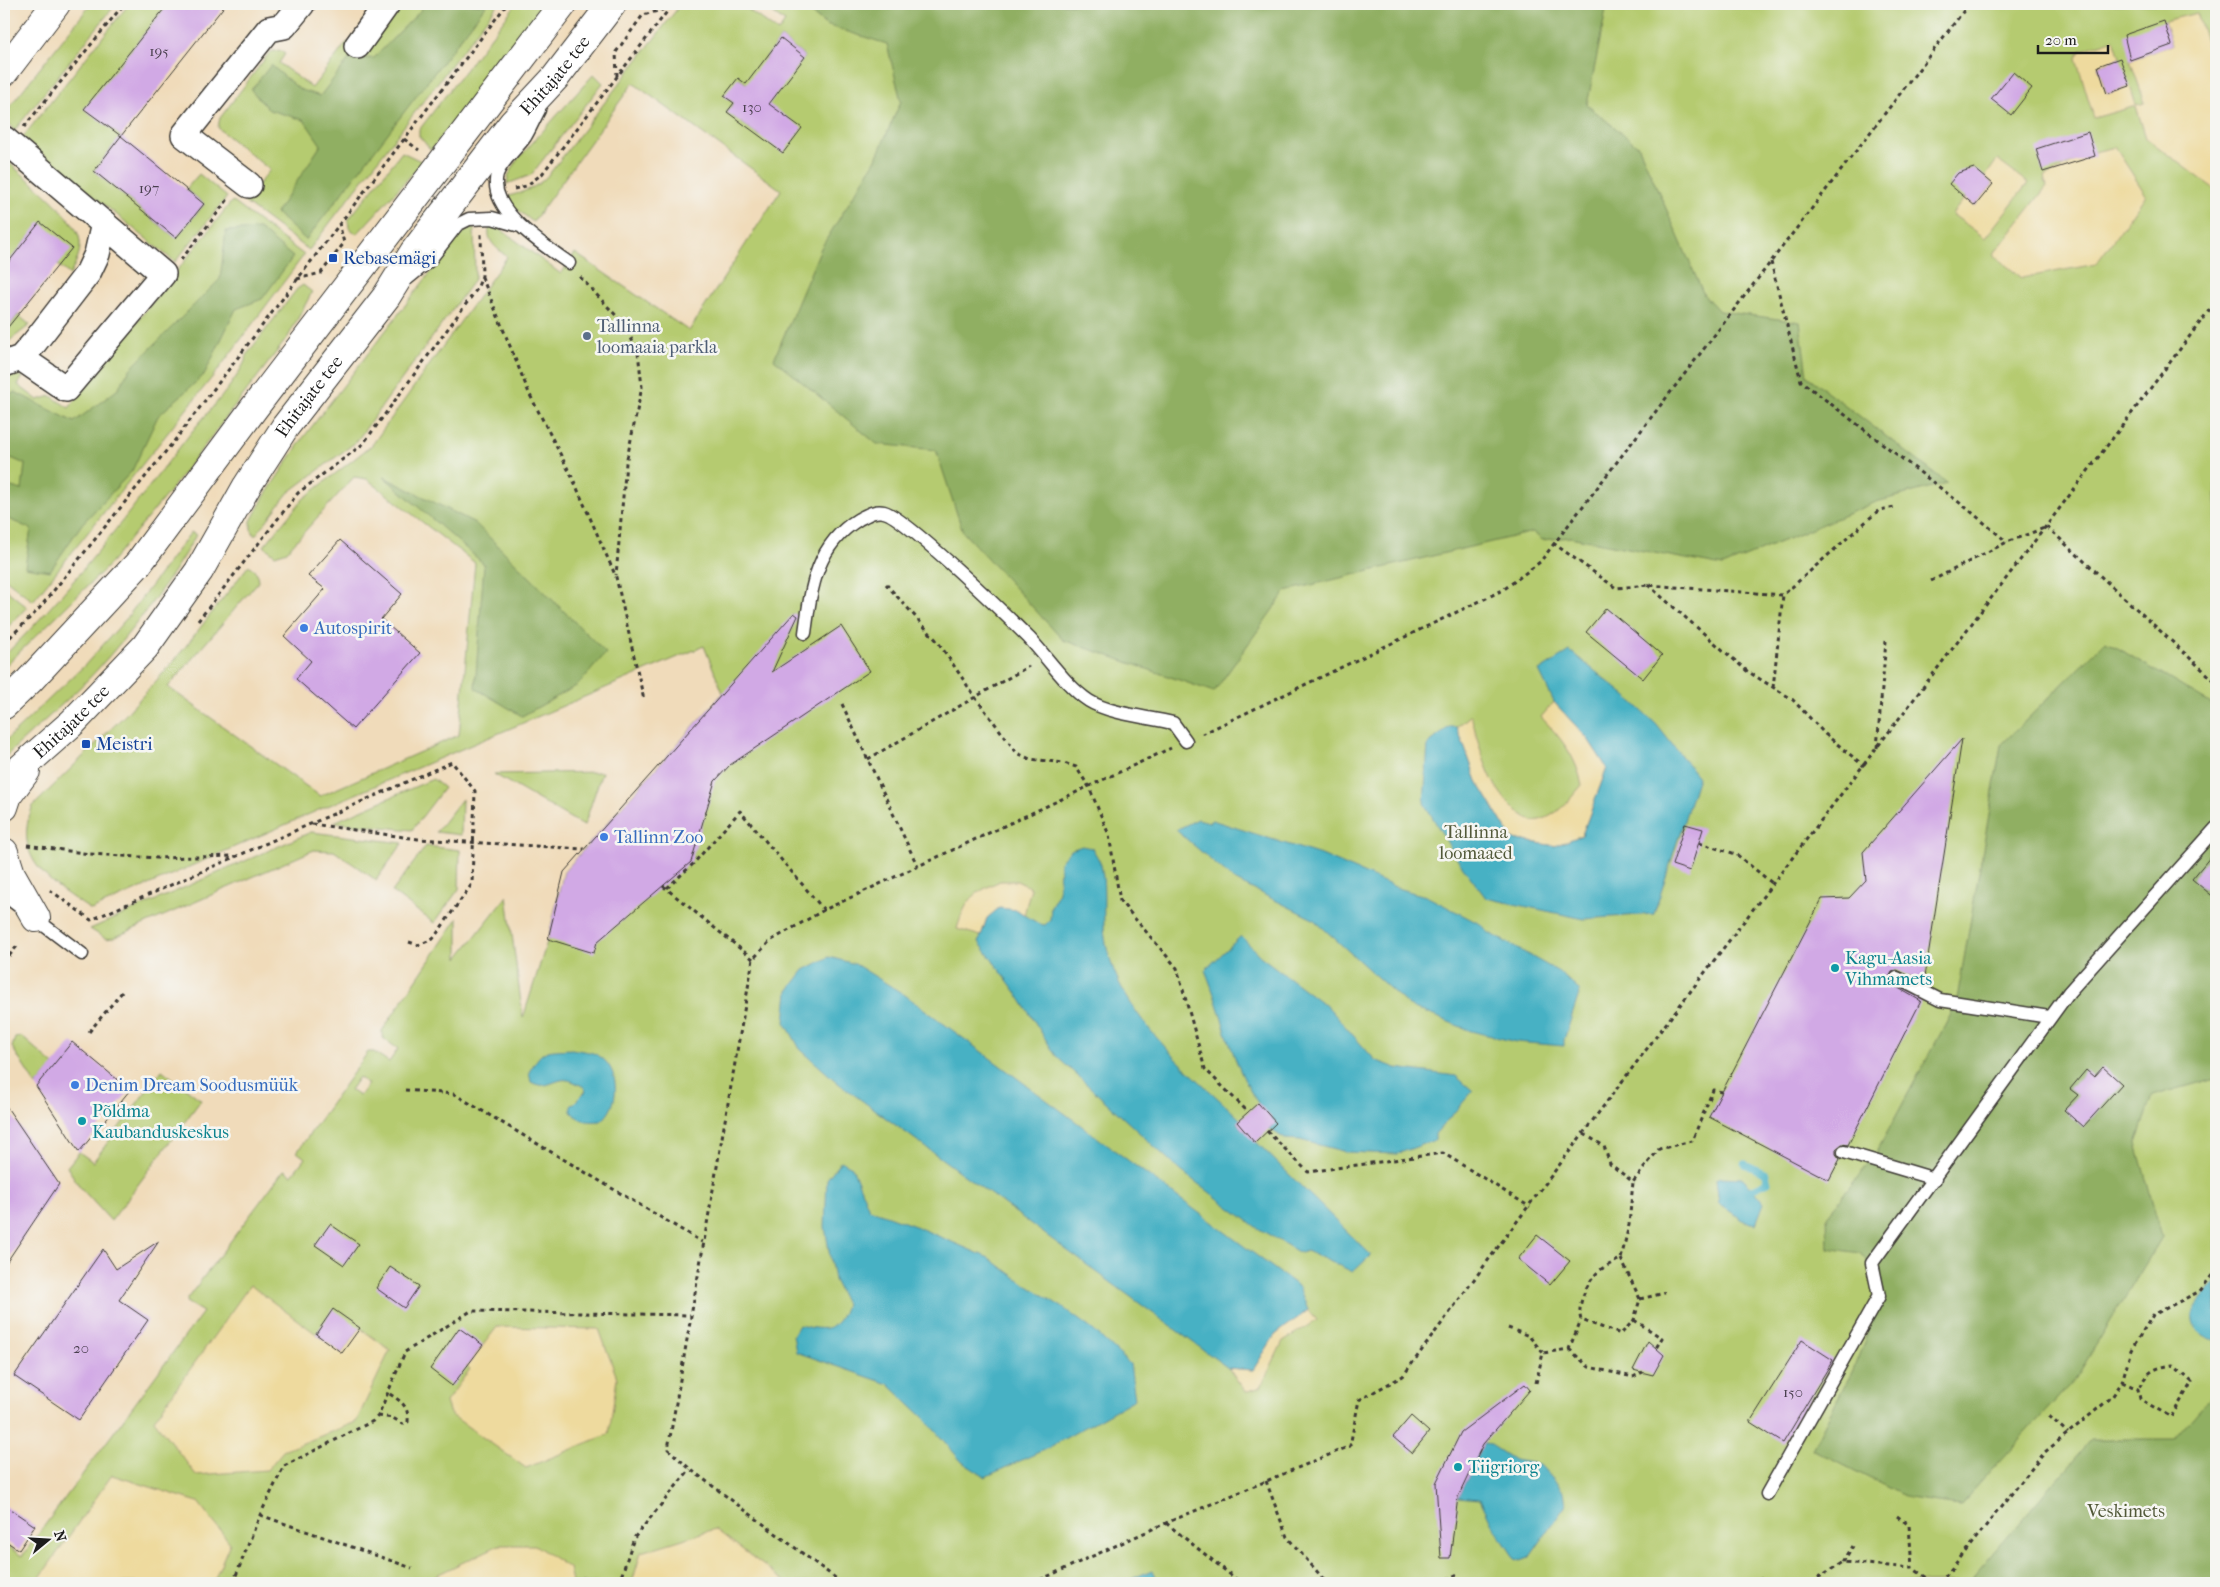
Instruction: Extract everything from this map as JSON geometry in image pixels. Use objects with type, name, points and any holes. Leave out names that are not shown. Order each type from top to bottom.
[{"type":"main road","points":[[4,72],[56,4]]},
{"type":"main road","name":"Ehitajate tee","points":[[4,705],[29,681],[138,564],[236,431],[563,4]]},
{"type":"main road","name":"Ehitajate tee","points":[[4,782],[38,755],[105,690],[145,647],[199,571],[247,486],[285,427],[386,297],[414,252],[513,123],[555,78],[612,4]]},
{"type":"main road","points":[[4,695],[29,681]]},
{"type":"main road","points":[[4,720],[29,681]]},
{"type":"main road","points":[[4,808],[8,795],[38,755]]},
{"type":"main road","points":[[13,852],[11,874],[36,918]]},
{"type":"street","points":[[243,192],[184,135],[269,29],[284,26],[302,4]]},
{"type":"street","points":[[357,46],[387,4]]},
{"type":"street","points":[[7,142],[104,223],[163,274],[66,389],[12,361],[88,273],[97,254],[104,223]]},
{"type":"lane","points":[[555,78],[525,137],[498,173],[496,182],[502,204],[521,226],[569,263]]},
{"type":"lane","points":[[386,297],[429,260],[462,222],[481,217],[521,226]]},
{"type":"lane","points":[[805,633],[809,600],[824,551],[851,524],[871,512],[884,512],[908,526],[1029,638],[1045,657],[1089,701],[1105,707],[1173,723],[1186,741]]},
{"type":"lane","points":[[1767,1494],[1879,1296],[1872,1263],[1935,1179],[2049,1017],[2069,992],[2216,828]]},
{"type":"lane","points":[[4,895],[82,954]]},
{"type":"lane","points":[[1897,978],[1940,1000],[2049,1017]]},
{"type":"lane","points":[[1844,1152],[1935,1179]]},
{"type":"path","points":[[7,142],[124,4]]},
{"type":"path","points":[[4,642],[38,610],[176,440],[339,222],[507,4]]},
{"type":"path","points":[[506,191],[526,186],[542,174],[673,4]]},
{"type":"path","points":[[842,1583],[690,1468],[668,1449],[702,1242],[753,959],[770,941],[824,910],[1089,788],[1503,590],[1540,562],[1969,4]]},
{"type":"path","points":[[617,76],[616,52],[643,15],[670,8]]},
{"type":"path","points":[[404,138],[420,150]]},
{"type":"path","points":[[163,274],[169,274],[231,195],[243,192]]},
{"type":"path","points":[[296,280],[321,273],[333,258],[344,242],[339,222]]},
{"type":"path","points":[[481,233],[482,276],[529,393],[573,479],[616,578],[644,700]]},
{"type":"path","points":[[1771,261],[1800,381],[1969,510],[2007,542]]},
{"type":"path","points":[[569,263],[591,290],[624,324],[638,352],[642,387],[626,463],[616,578]]},
{"type":"path","points":[[197,622],[298,493],[363,444],[477,289],[482,276]]},
{"type":"path","points":[[1033,1583],[1166,1523],[1350,1446],[1360,1400],[1403,1376],[1772,883],[2047,527],[2216,301]]},
{"type":"path","points":[[1773,688],[1783,595],[1879,510],[1896,507]]},
{"type":"path","points":[[1931,581],[2007,542],[2047,527]]},
{"type":"path","points":[[2047,527],[2216,682]]},
{"type":"path","points":[[1553,543],[1616,588],[1648,585],[1783,595]]},
{"type":"path","points":[[886,584],[938,642],[975,697],[1017,753],[1030,759],[1064,763],[1076,767],[1089,788],[1109,835],[1120,901],[1177,968],[1205,1069],[1248,1112]]},
{"type":"path","points":[[1648,585],[1747,671],[1792,699],[1826,734],[1864,766]]},
{"type":"path","points":[[1877,748],[1886,641]]},
{"type":"path","points":[[868,759],[1045,657]]},
{"type":"path","points":[[842,704],[918,867]]},
{"type":"path","points":[[49,888],[91,920],[452,762],[475,791],[472,884],[434,939],[418,945],[409,942]]},
{"type":"path","points":[[667,888],[693,864],[740,810],[824,910]]},
{"type":"path","points":[[312,824],[418,839],[474,844],[584,849]]},
{"type":"path","points":[[1699,843],[1736,854],[1772,883]]},
{"type":"path","points":[[13,852],[21,844],[90,854],[157,858],[237,856]]},
{"type":"path","points":[[663,886],[753,959]]},
{"type":"path","points":[[4,962],[18,944]]},
{"type":"path","points":[[90,1032],[122,992]]},
{"type":"path","points":[[405,1090],[454,1094],[702,1242]]},
{"type":"path","points":[[1581,1320],[1621,1334],[1634,1320],[1640,1299],[1620,1258],[1629,1225],[1633,1182],[1659,1149],[1692,1142],[1713,1090],[1722,1092]]},
{"type":"path","points":[[1267,1131],[1308,1172],[1443,1153],[1530,1207]]},
{"type":"path","points":[[1584,1134],[1604,1146],[1610,1164],[1633,1182]]},
{"type":"path","points":[[1568,1349],[1581,1320],[1582,1299],[1591,1280],[1600,1270],[1620,1258]]},
{"type":"path","points":[[1940,1583],[2045,1452],[2112,1397],[2122,1382],[2131,1350],[2153,1315],[2200,1291],[2216,1270]]},
{"type":"path","points":[[1640,1299],[1665,1293]]},
{"type":"path","points":[[233,1583],[260,1515],[284,1466],[373,1421],[378,1416],[405,1352],[471,1311],[690,1315]]},
{"type":"path","points":[[1634,1320],[1662,1338],[1656,1348]]},
{"type":"path","points":[[1508,1328],[1529,1336],[1543,1353]]},
{"type":"path","points":[[1543,1353],[1568,1349],[1589,1367],[1632,1377],[1643,1372]]},
{"type":"path","points":[[1536,1383],[1543,1353]]},
{"type":"path","points":[[2173,1365],[2192,1382],[2171,1417],[2140,1399],[2138,1389],[2146,1374],[2160,1367],[2173,1365]]},
{"type":"path","points":[[2122,1382],[2138,1389]]},
{"type":"path","points":[[378,1416],[393,1418],[403,1424],[408,1422],[409,1412],[404,1403],[388,1393]]},
{"type":"path","points":[[2049,1416],[2068,1433]]},
{"type":"path","points":[[619,1583],[634,1538],[690,1468]]},
{"type":"path","points":[[1266,1481],[1287,1537],[1327,1583]]},
{"type":"path","points":[[260,1515],[412,1568]]},
{"type":"path","points":[[1897,1516],[1909,1525],[1912,1568]]},
{"type":"path","points":[[1166,1523],[1241,1583]]},
{"type":"path","points":[[1812,1583],[1842,1562],[1853,1546]]},
{"type":"path","points":[[1842,1562],[1912,1568],[1935,1583]]},
{"type":"path","points":[[1439,1583],[1460,1573]]},
{"type":"path","points":[[1751,1583],[1761,1579],[1764,1583]]},
{"type":"path","points":[[1816,1580],[1820,1583]]},
{"type":"green space","points":[[91,4],[116,4],[14,131],[7,119],[10,106]]},
{"type":"green space","points":[[129,4],[168,4],[85,109],[121,136],[94,171],[176,238],[204,204],[186,189],[199,174],[227,197],[175,262],[22,138]]},
{"type":"green space","points":[[400,4],[498,4],[309,250],[244,202],[270,170],[221,131],[218,127],[220,118],[270,52],[279,50],[285,54],[279,63],[312,88],[347,42],[362,52]]},
{"type":"green space","points":[[425,4],[487,4],[306,240],[276,213],[321,145],[304,120],[269,110],[251,90],[271,65],[299,89],[320,96],[349,59],[374,58]]},
{"type":"green space","points":[[516,4],[544,4],[431,150],[419,136],[419,130]]},
{"type":"green space","name":"Tallinna loomaaed","points":[[681,4],[741,4],[778,32],[785,22],[760,4],[800,4],[826,25],[844,4],[2216,4],[2216,1583],[4,1583],[4,1544],[22,1556],[203,1312],[186,1302],[187,1299],[284,1170],[292,1175],[305,1158],[297,1152],[368,1052],[374,1052],[389,1062],[398,1049],[383,1038],[382,1031],[458,918],[458,958],[507,896],[523,1018],[548,939],[564,872],[723,693],[704,646],[330,805],[91,910],[50,880],[39,869],[31,856],[27,841],[27,825],[33,806],[127,713],[175,660],[249,565],[257,573],[258,582],[168,687],[320,796],[459,735],[475,563],[367,479],[354,477],[287,551],[275,555],[264,546],[303,499],[372,445],[507,257],[490,240],[490,225],[499,228],[561,274],[575,253],[689,331],[781,190],[633,83],[533,222],[514,207],[509,196],[532,188],[550,173]],"holes":[[[781,38],[805,57],[789,77],[765,59]],[[739,78],[751,87],[749,90],[778,112],[760,136],[727,112],[734,103],[725,96]],[[359,1077],[368,1084],[359,1096],[350,1090]]]},
{"type":"green space","points":[[800,4],[1610,4],[1606,10],[1587,105],[1639,147],[1704,295],[1719,311],[1800,322],[1807,376],[1947,483],[1876,502],[1723,566],[1570,537],[1542,540],[1533,532],[1286,591],[1214,692],[1063,640],[963,532],[936,450],[877,444],[774,359],[821,248],[875,161],[901,101],[887,44],[826,25]]},
{"type":"green space","points":[[594,74],[603,83],[531,175],[507,184],[508,176],[517,160]]},
{"type":"green space","points":[[402,152],[423,162],[357,234],[349,228],[348,220]]},
{"type":"green space","points":[[6,160],[49,198],[71,221],[77,232],[80,250],[70,275],[58,265],[40,223],[4,268],[4,163]]},
{"type":"green space","points":[[232,201],[304,255],[218,370],[33,601],[4,578],[4,376],[15,374],[23,377],[18,385],[38,400],[51,396],[69,408]]},
{"type":"green space","points":[[474,227],[475,277],[471,284],[356,442],[288,493],[255,536],[251,529],[251,521],[264,497],[303,438],[457,238],[468,229]]},
{"type":"green space","points":[[259,229],[293,257],[262,299],[236,309],[204,375],[158,416],[132,471],[82,524],[50,571],[25,567],[31,529],[4,517],[4,485],[22,490],[25,464],[4,455],[4,398],[15,392],[74,422],[117,390],[130,369],[220,279],[226,231]]},
{"type":"green space","points":[[303,285],[312,292],[288,337],[169,492],[106,568],[4,667],[4,656],[54,604],[101,548],[223,395],[238,374],[248,353],[297,289]]},
{"type":"green space","points":[[18,315],[30,325],[4,345],[4,330],[6,331]]},
{"type":"green space","points":[[384,477],[475,523],[606,653],[578,685],[522,716],[475,688],[484,564]]},
{"type":"green space","points":[[191,532],[196,535],[185,553],[150,606],[124,639],[96,671],[62,705],[4,758],[4,742],[85,665],[126,619]]},
{"type":"green space","points":[[4,588],[27,607],[4,631]]},
{"type":"green space","points":[[2106,641],[2216,707],[2216,1078],[2152,1096],[2136,1143],[2162,1237],[2076,1378],[1960,1505],[1908,1498],[1812,1449],[1853,1370],[1877,1309],[1869,1264],[1860,1253],[1828,1248],[1827,1216],[1875,1155],[1956,1005],[2001,745]]},
{"type":"green space","points":[[602,772],[584,826],[494,774]]},
{"type":"green space","points":[[433,779],[444,788],[412,830],[334,822]]},
{"type":"green space","points":[[462,799],[461,835],[436,832]]},
{"type":"green space","points":[[311,832],[403,843],[376,880],[334,851],[314,850],[113,938],[106,939],[90,929]]},
{"type":"green space","points":[[426,846],[460,850],[459,889],[434,923],[392,892]]},
{"type":"green space","points":[[21,1036],[54,1065],[36,1086],[12,1047],[15,1038]]},
{"type":"green space","points":[[162,1070],[201,1100],[111,1221],[80,1187],[67,1167],[79,1152],[93,1162]]},
{"type":"green space","name":"Veskimets","points":[[2216,1391],[2216,1583],[1968,1583],[2092,1439],[2174,1439]]},
{"type":"sand","points":[[2197,13],[2209,51],[2216,42],[2216,190],[2146,138],[2136,106],[2094,118],[2076,58],[2080,51],[2114,39],[2120,58],[2098,66],[2107,94],[2130,86],[2136,105],[2145,103],[2130,60],[2172,45],[2164,21]]},
{"type":"sand","points":[[2115,147],[2146,195],[2096,264],[2022,278],[1993,255],[2047,186],[2044,177],[2094,152]]},
{"type":"sand","points":[[1997,160],[2028,183],[1985,238],[1952,214],[1965,198],[1975,206],[1993,184],[1985,177]]},
{"type":"sand","points":[[1554,702],[1588,739],[1607,768],[1582,835],[1555,846],[1512,839],[1477,781],[1457,727],[1471,715],[1485,762],[1495,785],[1512,807],[1532,821],[1540,820],[1560,809],[1582,785],[1572,756],[1555,732],[1541,717]]},
{"type":"sand","points":[[1000,881],[1017,881],[1031,888],[1024,915],[1017,910],[987,918],[981,936],[957,929],[967,904],[971,899],[976,894]]},
{"type":"sand","points":[[250,1285],[342,1353],[360,1328],[390,1350],[356,1422],[283,1451],[267,1470],[196,1475],[154,1420]]},
{"type":"sand","points":[[1308,1310],[1317,1320],[1283,1341],[1261,1387],[1246,1392],[1228,1368],[1253,1370],[1275,1335]]},
{"type":"sand","points":[[497,1327],[599,1329],[617,1378],[609,1434],[526,1468],[450,1414],[446,1402],[470,1369],[467,1366]]},
{"type":"sand","points":[[112,1475],[198,1502],[230,1543],[213,1583],[36,1583]]},
{"type":"sand","points":[[715,1529],[787,1583],[632,1583],[641,1552]]},
{"type":"sand","points":[[499,1545],[535,1545],[569,1568],[572,1583],[420,1583]]},
{"type":"water","points":[[1570,651],[1626,696],[1656,724],[1698,777],[1654,914],[1584,919],[1486,898],[1457,859],[1424,803],[1428,744],[1449,727],[1457,727],[1477,781],[1512,839],[1555,846],[1582,835],[1607,768],[1588,739],[1554,702],[1539,671]]},
{"type":"water","points":[[1198,819],[1209,822],[1212,820],[1324,856],[1400,889],[1426,896],[1482,925],[1488,932],[1559,972],[1580,991],[1564,1040],[1564,1046],[1516,1042],[1471,1031],[1409,1006],[1313,919],[1234,880],[1176,830]]},
{"type":"water","points":[[1082,846],[1092,848],[1101,865],[1104,884],[1106,944],[1114,971],[1126,996],[1142,1019],[1179,1062],[1240,1119],[1237,1123],[1371,1255],[1353,1272],[1307,1251],[1300,1253],[1256,1227],[1181,1171],[1056,1056],[1018,995],[979,942],[987,918],[999,908],[1017,910],[1039,924],[1045,925],[1050,920],[1051,906],[1059,892],[1060,862],[1071,850]]},
{"type":"water","points":[[1241,936],[1260,956],[1329,1008],[1375,1060],[1396,1068],[1456,1076],[1473,1091],[1435,1134],[1435,1140],[1397,1154],[1346,1152],[1300,1140],[1285,1139],[1270,1129],[1276,1123],[1258,1103],[1241,1072],[1205,970]]},
{"type":"water","points":[[829,957],[855,964],[905,995],[1299,1287],[1308,1310],[1275,1335],[1253,1370],[1228,1368],[838,1083],[800,1049],[785,1022],[788,991],[804,970]]},
{"type":"water","points":[[572,1049],[596,1054],[606,1062],[611,1070],[614,1079],[615,1098],[612,1107],[601,1121],[585,1121],[571,1112],[571,1106],[586,1091],[584,1087],[567,1080],[543,1085],[531,1082],[529,1072],[542,1054],[550,1051]]},
{"type":"water","points":[[841,1161],[852,1167],[869,1209],[915,1226],[989,1258],[1093,1330],[1130,1364],[1135,1399],[1048,1448],[985,1477],[962,1462],[924,1418],[888,1384],[796,1352],[793,1335],[799,1325],[823,1328],[834,1325],[843,1313],[846,1304],[834,1280],[825,1227],[827,1179]]},
{"type":"water","points":[[1720,1177],[1743,1178],[1764,1203],[1756,1224],[1746,1222],[1719,1204],[1716,1179]]},
{"type":"water","points":[[2215,1284],[2216,1340],[2201,1333],[2194,1325],[2193,1320],[2195,1309],[2199,1302]]},
{"type":"water","points":[[1483,1444],[1491,1445],[1514,1460],[1539,1464],[1564,1491],[1566,1505],[1529,1558],[1521,1561],[1515,1559],[1492,1524],[1480,1499],[1458,1497]]},
{"type":"water","points":[[1152,1570],[1158,1583],[1122,1583]]},
{"type":"building","points":[[168,4],[226,4],[121,136],[84,109]]},
{"type":"building","points":[[2164,21],[2172,45],[2130,60],[2124,35]]},
{"type":"building","points":[[781,38],[805,57],[769,104],[802,128],[783,153],[727,112],[734,103],[724,96],[738,78],[746,84]]},
{"type":"building","points":[[2120,58],[2130,86],[2107,94],[2098,66]]},
{"type":"building","points":[[2013,72],[2032,88],[2011,115],[1991,99]]},
{"type":"building","points":[[2088,132],[2095,156],[2043,172],[2036,149]]},
{"type":"building","points":[[121,136],[204,204],[176,238],[94,171]]},
{"type":"building","points":[[1974,168],[1993,184],[1975,206],[1949,184],[1958,173]]},
{"type":"building","points":[[40,222],[72,248],[4,332],[4,268]]},
{"type":"building","points":[[340,540],[402,594],[381,619],[420,653],[353,729],[296,679],[311,661],[284,636],[325,589],[308,576]]},
{"type":"building","points":[[1606,608],[1662,655],[1643,679],[1586,632]]},
{"type":"building","points":[[794,613],[798,616],[772,672],[841,626],[870,671],[730,765],[715,781],[691,862],[597,942],[594,953],[548,939],[564,872]]},
{"type":"building","name":"Kagu-Aasia Vihmamets","points":[[1962,739],[1924,983],[1897,970],[1892,972],[1889,978],[1893,985],[1921,1001],[1848,1145],[1842,1144],[1836,1149],[1836,1154],[1840,1159],[1829,1180],[1709,1117],[1822,899],[1849,898],[1866,880],[1863,852]]},
{"type":"building","points":[[1685,824],[1703,829],[1690,871],[1672,865]]},
{"type":"building","points":[[2216,850],[2216,899],[2192,879]]},
{"type":"building","name":"Põldma Kaubanduskeskus","points":[[72,1042],[130,1090],[79,1152],[36,1086]]},
{"type":"building","points":[[2103,1067],[2122,1084],[2083,1127],[2064,1110],[2078,1095],[2070,1089],[2086,1070],[2094,1077]]},
{"type":"building","points":[[4,1103],[59,1184],[4,1266]]},
{"type":"building","points":[[1258,1103],[1276,1123],[1255,1143],[1237,1122]]},
{"type":"building","points":[[330,1224],[359,1244],[344,1265],[315,1245]]},
{"type":"building","points":[[1537,1235],[1570,1261],[1550,1285],[1518,1259]]},
{"type":"building","points":[[159,1241],[119,1300],[148,1320],[79,1420],[14,1376],[103,1249],[116,1269]]},
{"type":"building","points":[[390,1267],[419,1286],[404,1308],[376,1288]]},
{"type":"building","points":[[333,1309],[360,1328],[342,1353],[316,1334]]},
{"type":"building","points":[[459,1328],[483,1345],[452,1386],[430,1369]]},
{"type":"building","points":[[1802,1340],[1833,1360],[1783,1443],[1750,1422]]},
{"type":"building","points":[[1648,1341],[1664,1355],[1653,1375],[1633,1370]]},
{"type":"building","name":"Tiigriorg","points":[[1525,1384],[1530,1390],[1483,1444],[1458,1497],[1450,1558],[1441,1558],[1436,1483],[1461,1432]]},
{"type":"building","points":[[1411,1416],[1429,1432],[1412,1453],[1393,1437]]},
{"type":"building","points":[[4,1505],[35,1526],[19,1550],[4,1540]]},
{"type":"waterway","points":[[1745,1164],[1766,1174],[1768,1182],[1753,1189]]},
{"type":"place","name":"Rebasemägi","points":[[333,258]]},
{"type":"place","name":"Tallinna loomaaia parkla","points":[[587,336]]},
{"type":"place","name":"Autospirit","points":[[304,628]]},
{"type":"place","name":"Meistri","points":[[86,744]]},
{"type":"place","name":"Tallinn Zoo","points":[[604,837]]},
{"type":"place","name":"Kagu-Aasia Vihmamets","points":[[1835,968]]},
{"type":"place","name":"Denim Dream Soodusmüük","points":[[75,1085]]},
{"type":"place","name":"Põldma Kaubanduskeskus","points":[[82,1121]]},
{"type":"place","name":"Tiigriorg","points":[[1458,1467]]}]
